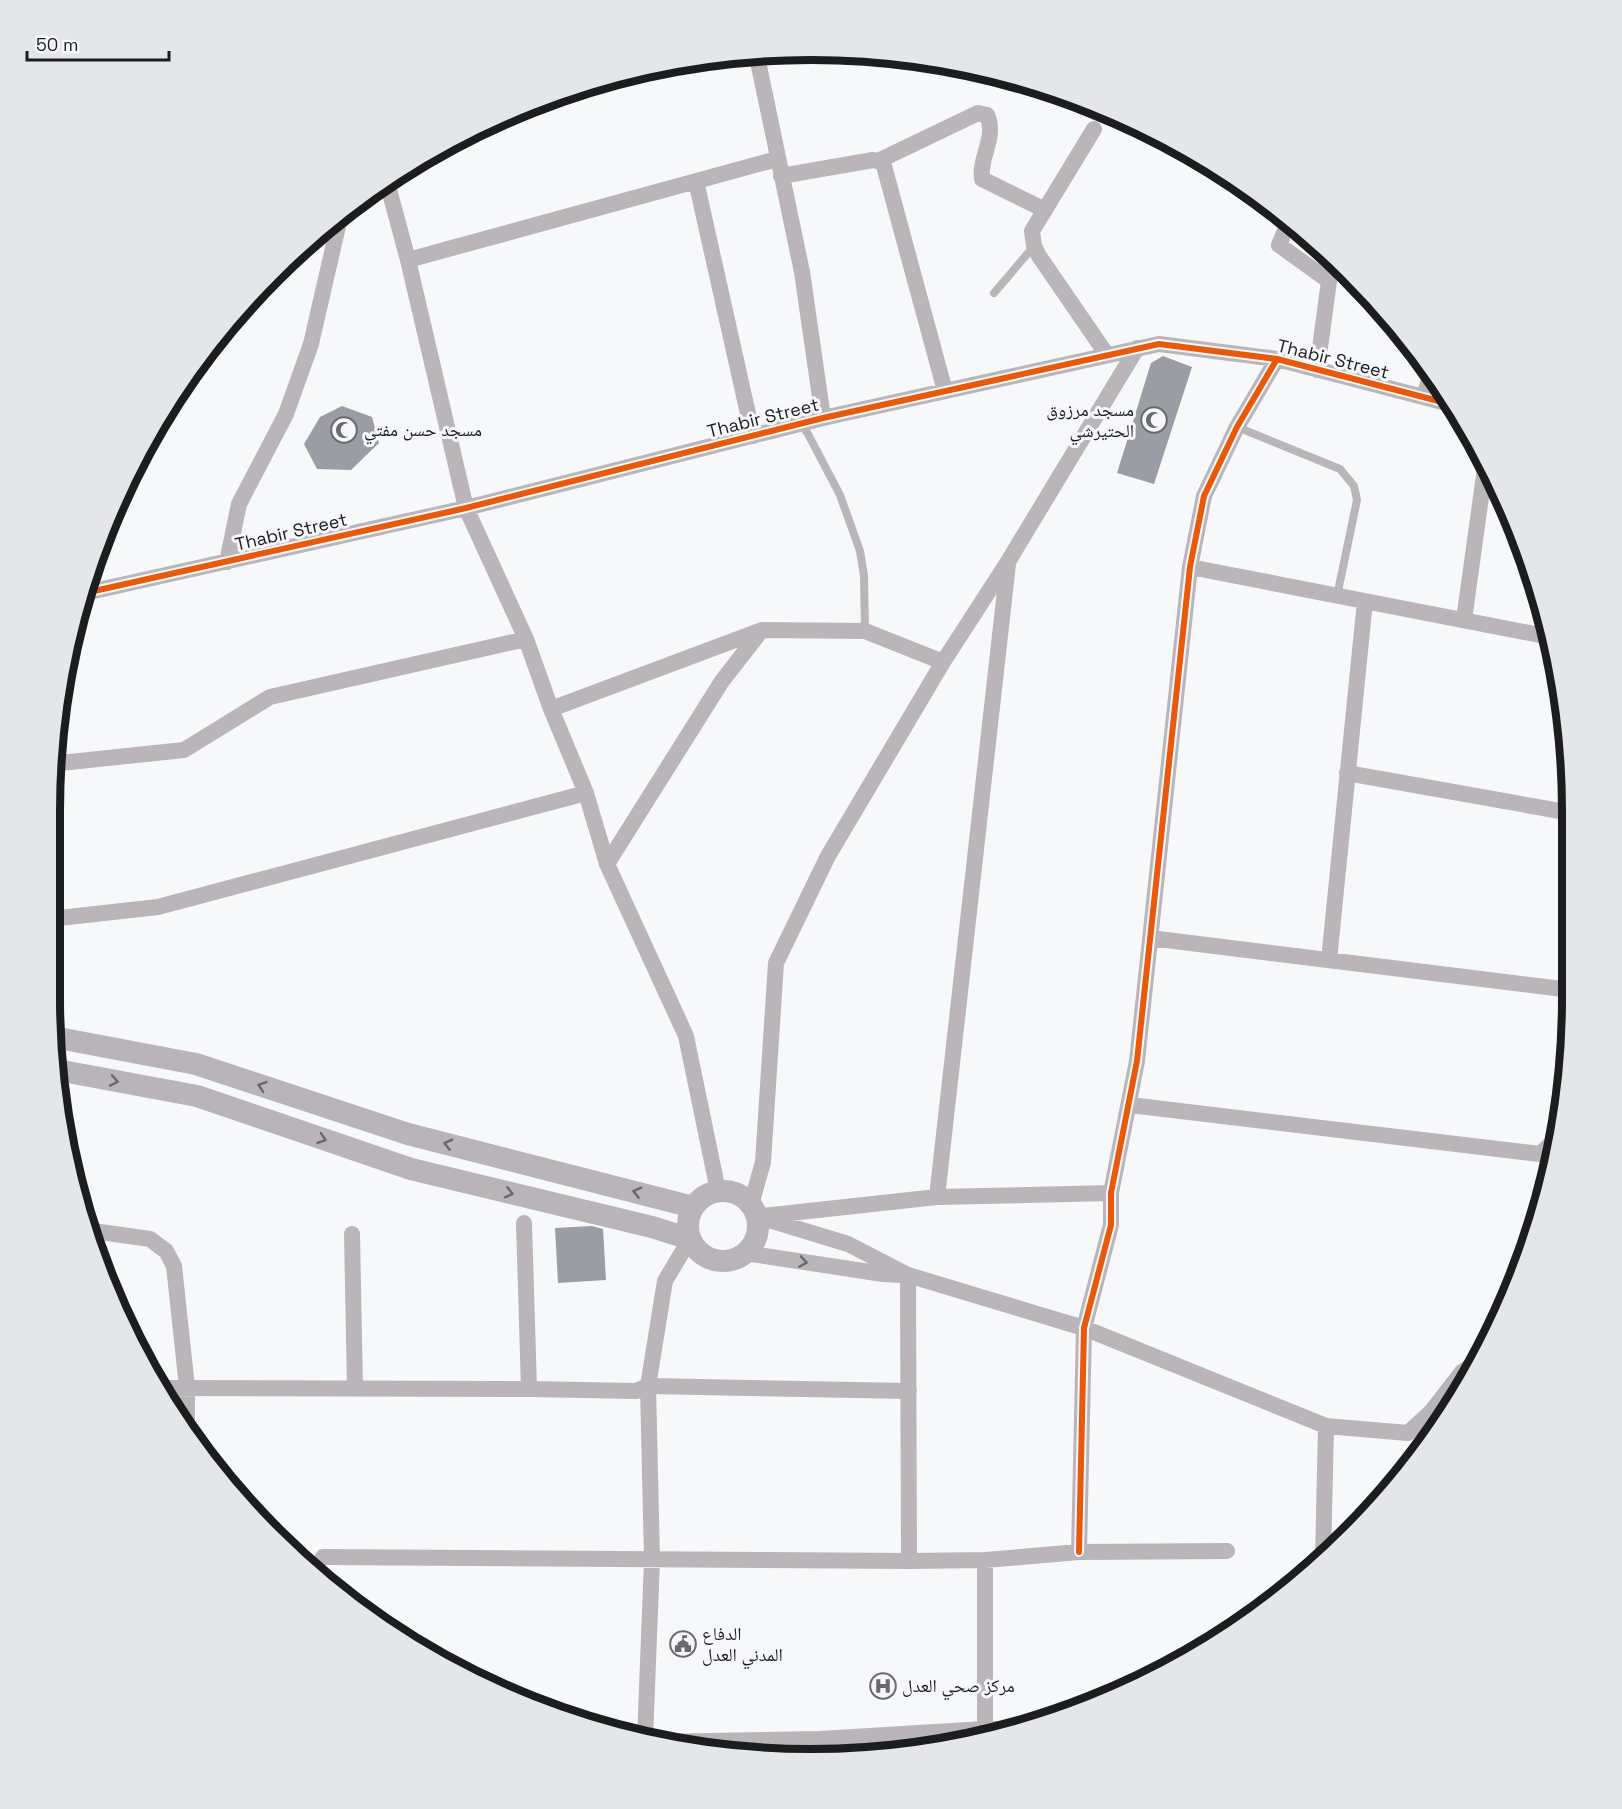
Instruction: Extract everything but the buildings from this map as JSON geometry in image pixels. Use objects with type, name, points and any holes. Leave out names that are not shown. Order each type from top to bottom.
[{"type":"street","points":[[758,62],[780,176],[802,272],[823,418]]},
{"type":"street","points":[[878,161],[978,113],[987,115],[992,126],[982,166],[982,179],[1046,210]]},
{"type":"street","points":[[1094,129],[1032,231],[1034,246],[1107,355]]},
{"type":"street","points":[[408,260],[777,159]]},
{"type":"street","points":[[780,176],[873,160],[884,166],[945,391]]},
{"type":"street","points":[[696,181],[753,436]]},
{"type":"street","points":[[389,190],[408,260],[466,508],[526,639],[551,709],[586,793],[607,864],[686,1036],[718,1191]]},
{"type":"street","points":[[227,562],[239,504],[286,414],[311,344],[337,229]]},
{"type":"street","points":[[1286,229],[1279,245],[1329,281],[1317,370]]},
{"type":"street","name":"Thabir Street","points":[[94,591],[466,508],[823,418],[1159,344],[1277,360],[1439,401]]},
{"type":"street","points":[[1137,348],[1009,560],[943,662],[828,856],[776,963],[763,1162],[754,1211],[756,1236],[745,1253],[725,1261],[714,1260],[704,1255],[690,1239],[689,1217],[693,1207],[708,1194],[718,1191],[736,1194],[754,1211],[848,1244],[908,1275],[1084,1328],[1326,1426],[1408,1433],[1431,1412],[1462,1372]]},
{"type":"street","points":[[1079,1552],[1084,1328],[1111,1225],[1111,1193],[1137,1061],[1190,567],[1204,496],[1237,427],[1277,360]]},
{"type":"street","points":[[1425,397],[1428,384]]},
{"type":"street","points":[[1464,620],[1484,477]]},
{"type":"street","points":[[937,1197],[1009,560]]},
{"type":"street","points":[[1190,567],[1541,635]]},
{"type":"street","points":[[1329,960],[1365,601]]},
{"type":"street","points":[[551,709],[762,630],[866,631],[943,662]]},
{"type":"street","points":[[607,864],[722,681],[762,630]]},
{"type":"street","points":[[62,763],[184,750],[270,697],[526,639]]},
{"type":"street","points":[[1347,773],[1562,811]]},
{"type":"street","points":[[60,918],[158,907],[586,793]]},
{"type":"street","points":[[1150,939],[1562,989]]},
{"type":"street","points":[[62,1039],[196,1064],[408,1134],[693,1207]]},
{"type":"street","points":[[64,1071],[197,1096],[411,1169],[652,1227],[690,1239]]},
{"type":"street","points":[[1130,1105],[1540,1154],[1547,1147]]},
{"type":"street","points":[[754,1211],[937,1197],[1111,1193]]},
{"type":"street","points":[[524,1223],[529,1389]]},
{"type":"street","points":[[98,1232],[150,1239],[165,1251],[174,1266],[187,1387],[187,1415]]},
{"type":"street","points":[[352,1234],[355,1388]]},
{"type":"street","points":[[645,1730],[652,1560],[648,1386],[665,1281],[690,1239]]},
{"type":"street","points":[[745,1253],[883,1274],[908,1275]]},
{"type":"street","points":[[908,1275],[909,1561]]},
{"type":"street","points":[[170,1388],[636,1391],[648,1386],[909,1391]]},
{"type":"street","points":[[1323,1547],[1326,1426]]},
{"type":"street","points":[[323,1557],[909,1561],[985,1560],[1079,1552],[1227,1551]]},
{"type":"street","points":[[985,1560],[985,1728]]},
{"type":"street","points":[[700,1741],[963,1734]]},
{"type":"street","points":[[820,1738],[820,1749]]},
{"type":"lane","points":[[994,293],[1034,246]]},
{"type":"lane","points":[[801,424],[840,495],[860,551],[864,576],[866,631]]},
{"type":"lane","points":[[1237,427],[1340,469],[1354,486],[1357,500],[1337,596]]},
{"type":"cycle path","points":[[94,591],[466,508],[823,418],[1159,344],[1277,359],[1439,401]]},
{"type":"cycle path","points":[[1079,1552],[1084,1328],[1111,1225],[1111,1193],[1137,1061],[1190,567],[1204,496],[1237,427],[1277,359]]},
{"type":"place","name":"مسجد مرزوق الحتيرشي","points":[[1154,420]]},
{"type":"place","name":"مسجد حسن مفتي","points":[[344,430]]},
{"type":"place","name":"الدفاع المدني العدل","points":[[683,1644]]},
{"type":"place","name":"مركز صحي العدل","points":[[883,1686]]}]
